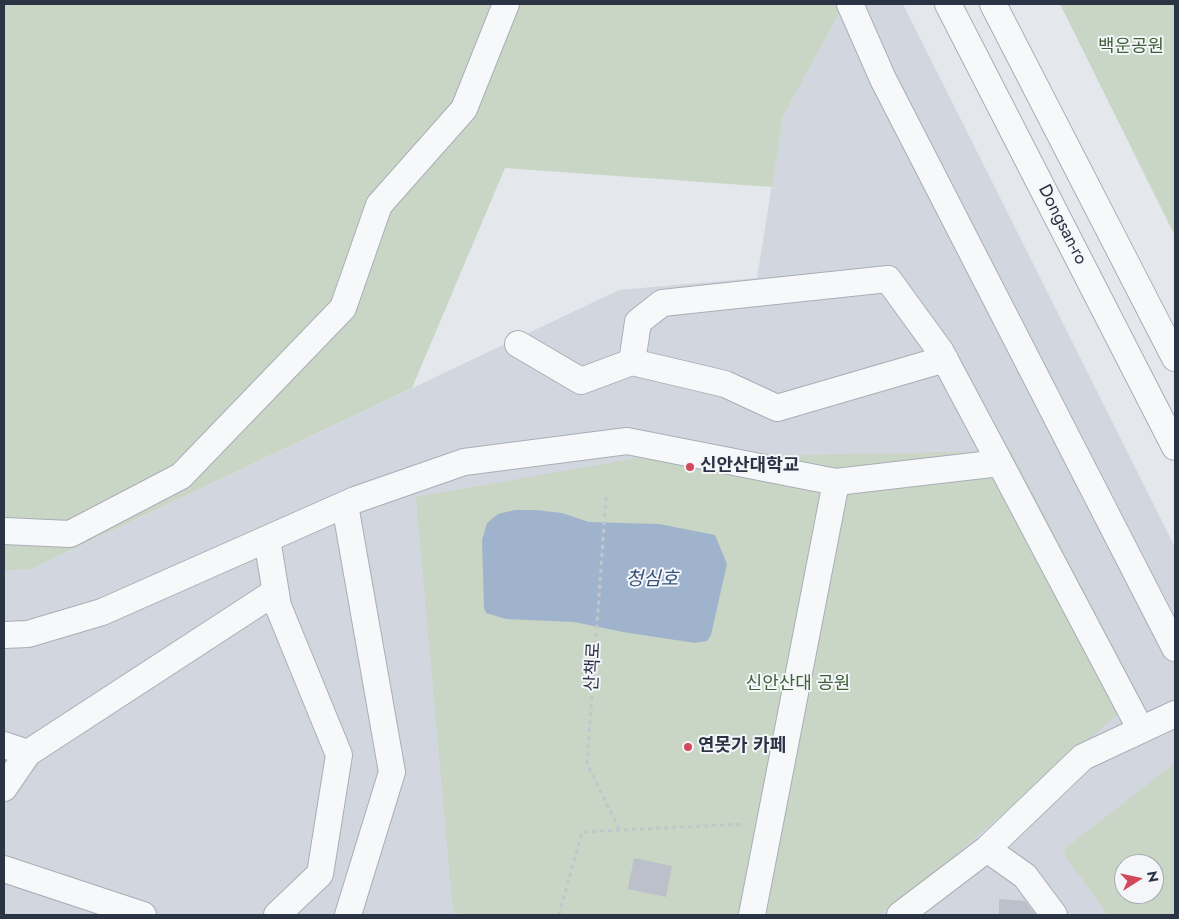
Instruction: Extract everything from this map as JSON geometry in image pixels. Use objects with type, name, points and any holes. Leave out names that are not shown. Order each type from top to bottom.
[{"type":"street","points":[[4,531],[70,534],[181,476],[343,308],[379,205],[464,110],[506,4]]},
{"type":"street","points":[[850,4],[883,79],[1175,648]]},
{"type":"street","name":"Dongsan-ro","points":[[948,4],[1175,447]]},
{"type":"street","points":[[993,4],[1175,358]]},
{"type":"street","points":[[632,362],[638,322],[662,303],[888,279],[945,359],[1141,730]]},
{"type":"street","points":[[518,344],[581,381],[632,362],[725,384],[777,408],[945,359]]},
{"type":"street","points":[[4,635],[28,634],[102,612],[345,505],[464,462],[627,441],[836,482],[1000,463]]},
{"type":"street","points":[[752,915],[836,482]]},
{"type":"street","points":[[345,505],[392,772],[348,915]]},
{"type":"street","points":[[267,539],[278,606],[339,755],[320,874],[277,915]]},
{"type":"street","points":[[4,788],[28,752],[276,592]]},
{"type":"street","points":[[900,915],[987,849],[1083,757],[1175,714]]},
{"type":"street","points":[[4,745],[28,752]]},
{"type":"street","points":[[987,849],[1025,876],[1054,915]]},
{"type":"street","points":[[4,869],[143,915]]},
{"type":"path","name":"산책로","points":[[606,497],[587,764],[620,830]]},
{"type":"path","points":[[559,915],[582,832],[744,824]]},
{"type":"shaded area","name":"신안산대학교","points":[[844,4],[903,4],[1175,547],[1175,915],[4,915],[4,571],[31,569],[619,290],[757,278],[783,117]]},
{"type":"green space","points":[[4,4],[844,4],[783,117],[772,187],[505,168],[412,388],[31,569],[4,571]]},
{"type":"green space","name":"백운공원","points":[[1060,4],[1175,4],[1175,236]]},
{"type":"green space","name":"신안산대 공원","points":[[1011,451],[1139,696],[909,895],[877,915],[465,915],[453,912],[416,497],[637,458]]},
{"type":"green space","points":[[1175,763],[1175,915],[1108,915],[1063,850]]},
{"type":"water","name":"청심호","points":[[515,510],[562,513],[589,522],[659,524],[715,535],[727,564],[711,635],[707,641],[695,643],[574,622],[506,619],[486,613],[484,608],[482,540],[487,523],[498,514]]},
{"type":"building","points":[[634,858],[672,866],[666,897],[628,889]]},
{"type":"building","points":[[999,899],[1025,901],[1036,915],[999,915]]},
{"type":"place","name":"신안산대학교","points":[[690,467]]},
{"type":"place","name":"연못가 카페","points":[[688,747]]}]
